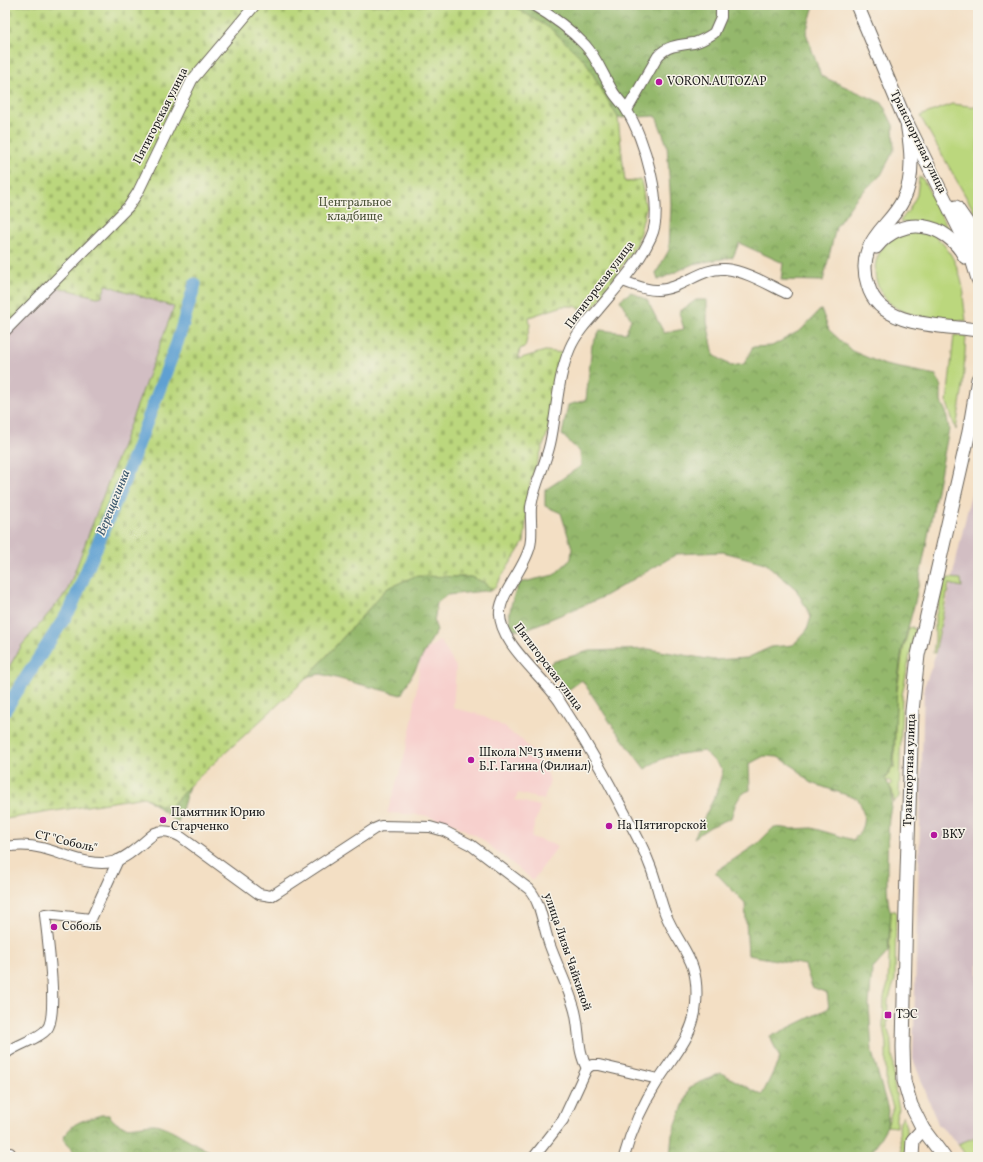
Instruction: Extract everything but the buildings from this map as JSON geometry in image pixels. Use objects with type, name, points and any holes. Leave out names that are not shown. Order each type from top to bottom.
[{"type":"main road","name":"Транспортная улица","points":[[857,5],[907,123],[968,246],[978,279]]},
{"type":"main road","points":[[907,123],[911,164],[909,182],[904,200],[877,235],[868,250],[865,269],[869,292],[880,308],[898,318],[978,330]]},
{"type":"main road","points":[[934,178],[978,239]]},
{"type":"main road","points":[[869,292],[869,268],[876,247],[881,240],[895,231],[904,228],[917,227],[938,230],[953,240],[966,258],[978,286]]},
{"type":"main road","name":"Транспортная улица","points":[[944,1157],[923,1129],[907,1095],[903,1047],[906,905],[914,685],[923,633],[969,432],[978,379]]},
{"type":"main road","points":[[969,432],[978,412]]},
{"type":"main road","points":[[912,1157],[913,1140],[923,1129]]},
{"type":"street","name":"Пятигорская улица","points":[[5,331],[129,206],[138,192],[192,80],[201,67],[255,5]]},
{"type":"street","name":"Пятигорская улица","points":[[533,5],[552,17],[586,46],[596,60],[613,91],[627,110],[649,164],[655,194],[654,232],[622,281],[581,329],[570,348],[558,395],[549,447],[534,493],[531,513],[531,544],[519,572],[503,599],[500,609],[500,620],[504,634],[557,697],[605,774],[638,838],[649,863],[666,915],[696,972],[696,1004],[691,1031],[658,1080],[629,1142],[624,1157]]},
{"type":"street","points":[[627,110],[658,56],[663,50],[675,45],[695,42],[714,33],[721,17],[721,5]]},
{"type":"street","points":[[622,281],[649,289],[658,290],[674,288],[713,270],[725,269],[758,280],[786,293]]},
{"type":"street","name":"улица Лизы Чайкиной","points":[[160,831],[181,836],[259,894],[265,896],[276,893],[378,827],[430,827],[457,836],[490,858],[529,889],[534,895],[544,930],[572,1000],[582,1057],[587,1068]]},
{"type":"street","name":"СТ \"Соболь\"","points":[[5,847],[14,845],[41,847],[98,863],[111,863],[118,860],[160,831]]},
{"type":"street","points":[[5,1054],[44,1032],[50,1025],[52,977],[45,914],[91,919],[118,860]]},
{"type":"street","points":[[534,1157],[563,1120],[587,1068],[592,1065],[599,1065],[658,1080]]},
{"type":"street","points":[[629,1142],[631,1157]]},
{"type":"street","points":[[5,1153],[10,1153],[11,1157]]},
{"type":"shaded area","points":[[106,285],[174,307],[67,592],[22,645],[5,674],[5,327],[53,286]]},
{"type":"shaded area","points":[[978,463],[978,1136],[958,1144],[938,1124],[913,1059],[924,687],[933,663]]},
{"type":"shaded area","name":"Школа №13 имени Б.Г. Гагина (Филиал)","points":[[440,640],[456,667],[453,708],[478,714],[505,727],[520,738],[535,754],[550,780],[544,800],[518,793],[515,800],[540,806],[531,837],[558,846],[533,880],[480,838],[454,824],[423,815],[387,813],[404,758],[413,717],[421,654]]},
{"type":"green space","name":"Центральное кладбище","points":[[5,5],[511,5],[551,29],[585,61],[618,118],[625,182],[641,180],[646,208],[637,244],[599,301],[585,315],[576,306],[563,306],[529,317],[530,325],[525,347],[520,349],[518,359],[545,351],[564,353],[548,432],[530,483],[524,542],[493,590],[483,582],[472,577],[415,576],[386,589],[306,679],[189,786],[168,809],[144,797],[5,819],[5,674],[22,645],[67,592],[174,307],[106,285],[102,296],[97,297],[53,286],[5,327]]},
{"type":"green space","points":[[511,5],[814,5],[806,33],[821,76],[882,103],[893,125],[894,150],[881,175],[857,197],[836,227],[823,281],[781,280],[783,263],[739,243],[733,257],[693,264],[658,280],[656,273],[669,250],[671,204],[667,145],[656,116],[618,118],[585,61]]},
{"type":"green space","points":[[952,104],[978,107],[978,218],[920,116]]},
{"type":"green space","points":[[919,177],[923,179],[950,233],[900,221],[909,210],[917,195]]},
{"type":"green space","points":[[916,230],[928,232],[934,235],[946,247],[954,261],[964,294],[966,321],[932,318],[908,313],[891,305],[879,289],[875,271],[876,261],[880,252],[893,238]]},
{"type":"green space","points":[[631,292],[647,300],[664,333],[684,329],[679,312],[696,300],[707,300],[707,322],[714,355],[731,366],[744,364],[753,347],[772,346],[801,330],[821,309],[829,330],[852,351],[885,365],[936,375],[941,387],[941,402],[946,412],[949,429],[915,602],[902,650],[897,685],[893,765],[885,779],[892,793],[892,804],[889,817],[887,867],[889,906],[891,911],[888,952],[872,970],[869,1004],[872,1052],[888,1110],[887,1126],[869,1157],[670,1157],[672,1135],[690,1087],[721,1073],[762,1095],[780,1058],[770,1037],[829,1008],[827,993],[812,987],[805,965],[748,955],[745,903],[715,872],[757,844],[774,827],[792,829],[812,828],[853,840],[860,831],[863,821],[861,805],[858,799],[809,782],[796,768],[778,757],[764,756],[749,764],[750,790],[739,797],[731,818],[710,827],[694,838],[716,794],[723,770],[704,751],[680,754],[659,760],[645,769],[614,728],[582,680],[568,690],[548,666],[552,662],[589,651],[649,649],[713,660],[747,658],[771,647],[793,645],[807,630],[811,617],[796,589],[765,563],[723,552],[677,554],[601,598],[522,631],[510,628],[511,605],[519,583],[554,575],[571,559],[572,548],[561,513],[545,506],[545,490],[581,466],[580,452],[562,435],[568,405],[586,400],[592,345],[600,330],[626,333],[631,319],[620,300]]},
{"type":"green space","points":[[954,335],[966,336],[963,386],[956,430],[947,403]]},
{"type":"green space","points":[[415,576],[472,577],[483,582],[493,590],[447,595],[437,603],[434,622],[437,630],[401,695],[321,674],[309,676],[306,679],[386,589]]},
{"type":"green space","points":[[948,578],[961,579],[962,587],[949,584],[935,653],[933,653],[935,619],[944,582]]},
{"type":"green space","points":[[913,627],[915,630],[902,695],[899,797],[894,802],[892,790],[889,786],[892,783],[888,780],[887,782],[885,779],[893,766],[894,769],[896,699],[903,650],[909,628]]},
{"type":"green space","points":[[189,786],[178,823],[145,797],[168,809]]},
{"type":"green space","points":[[891,911],[896,911],[895,980],[888,999],[887,1027],[892,1044],[894,1084],[899,1109],[896,1117],[896,1127],[887,1126],[893,1107],[886,1086],[886,1044],[883,1026],[884,997],[888,984]]},
{"type":"green space","points":[[101,1115],[109,1115],[114,1121],[124,1126],[130,1127],[147,1124],[160,1125],[174,1131],[209,1151],[230,1157],[78,1157],[63,1139],[66,1133],[70,1128],[79,1122]]},
{"type":"green space","points":[[903,1116],[907,1127],[906,1157],[902,1157],[899,1130],[899,1125]]},
{"type":"green space","points":[[978,1136],[978,1157],[967,1157],[958,1144]]},
{"type":"waterway","name":"Верещагинка","points":[[5,710],[71,608],[125,479],[177,343],[195,284]]},
{"type":"place","name":"VORON.AUTOZAP","points":[[659,82]]},
{"type":"place","name":"Школа №13 имени Б.Г. Гагина (Филиал)","points":[[471,760]]},
{"type":"place","name":"Памятник Юрию Старченко","points":[[163,820]]},
{"type":"place","name":"На Пятигорской","points":[[609,826]]},
{"type":"place","name":"ВКУ","points":[[934,835]]},
{"type":"place","name":"Соболь","points":[[54,927]]},
{"type":"place","name":"ТЭС","points":[[888,1015]]}]
